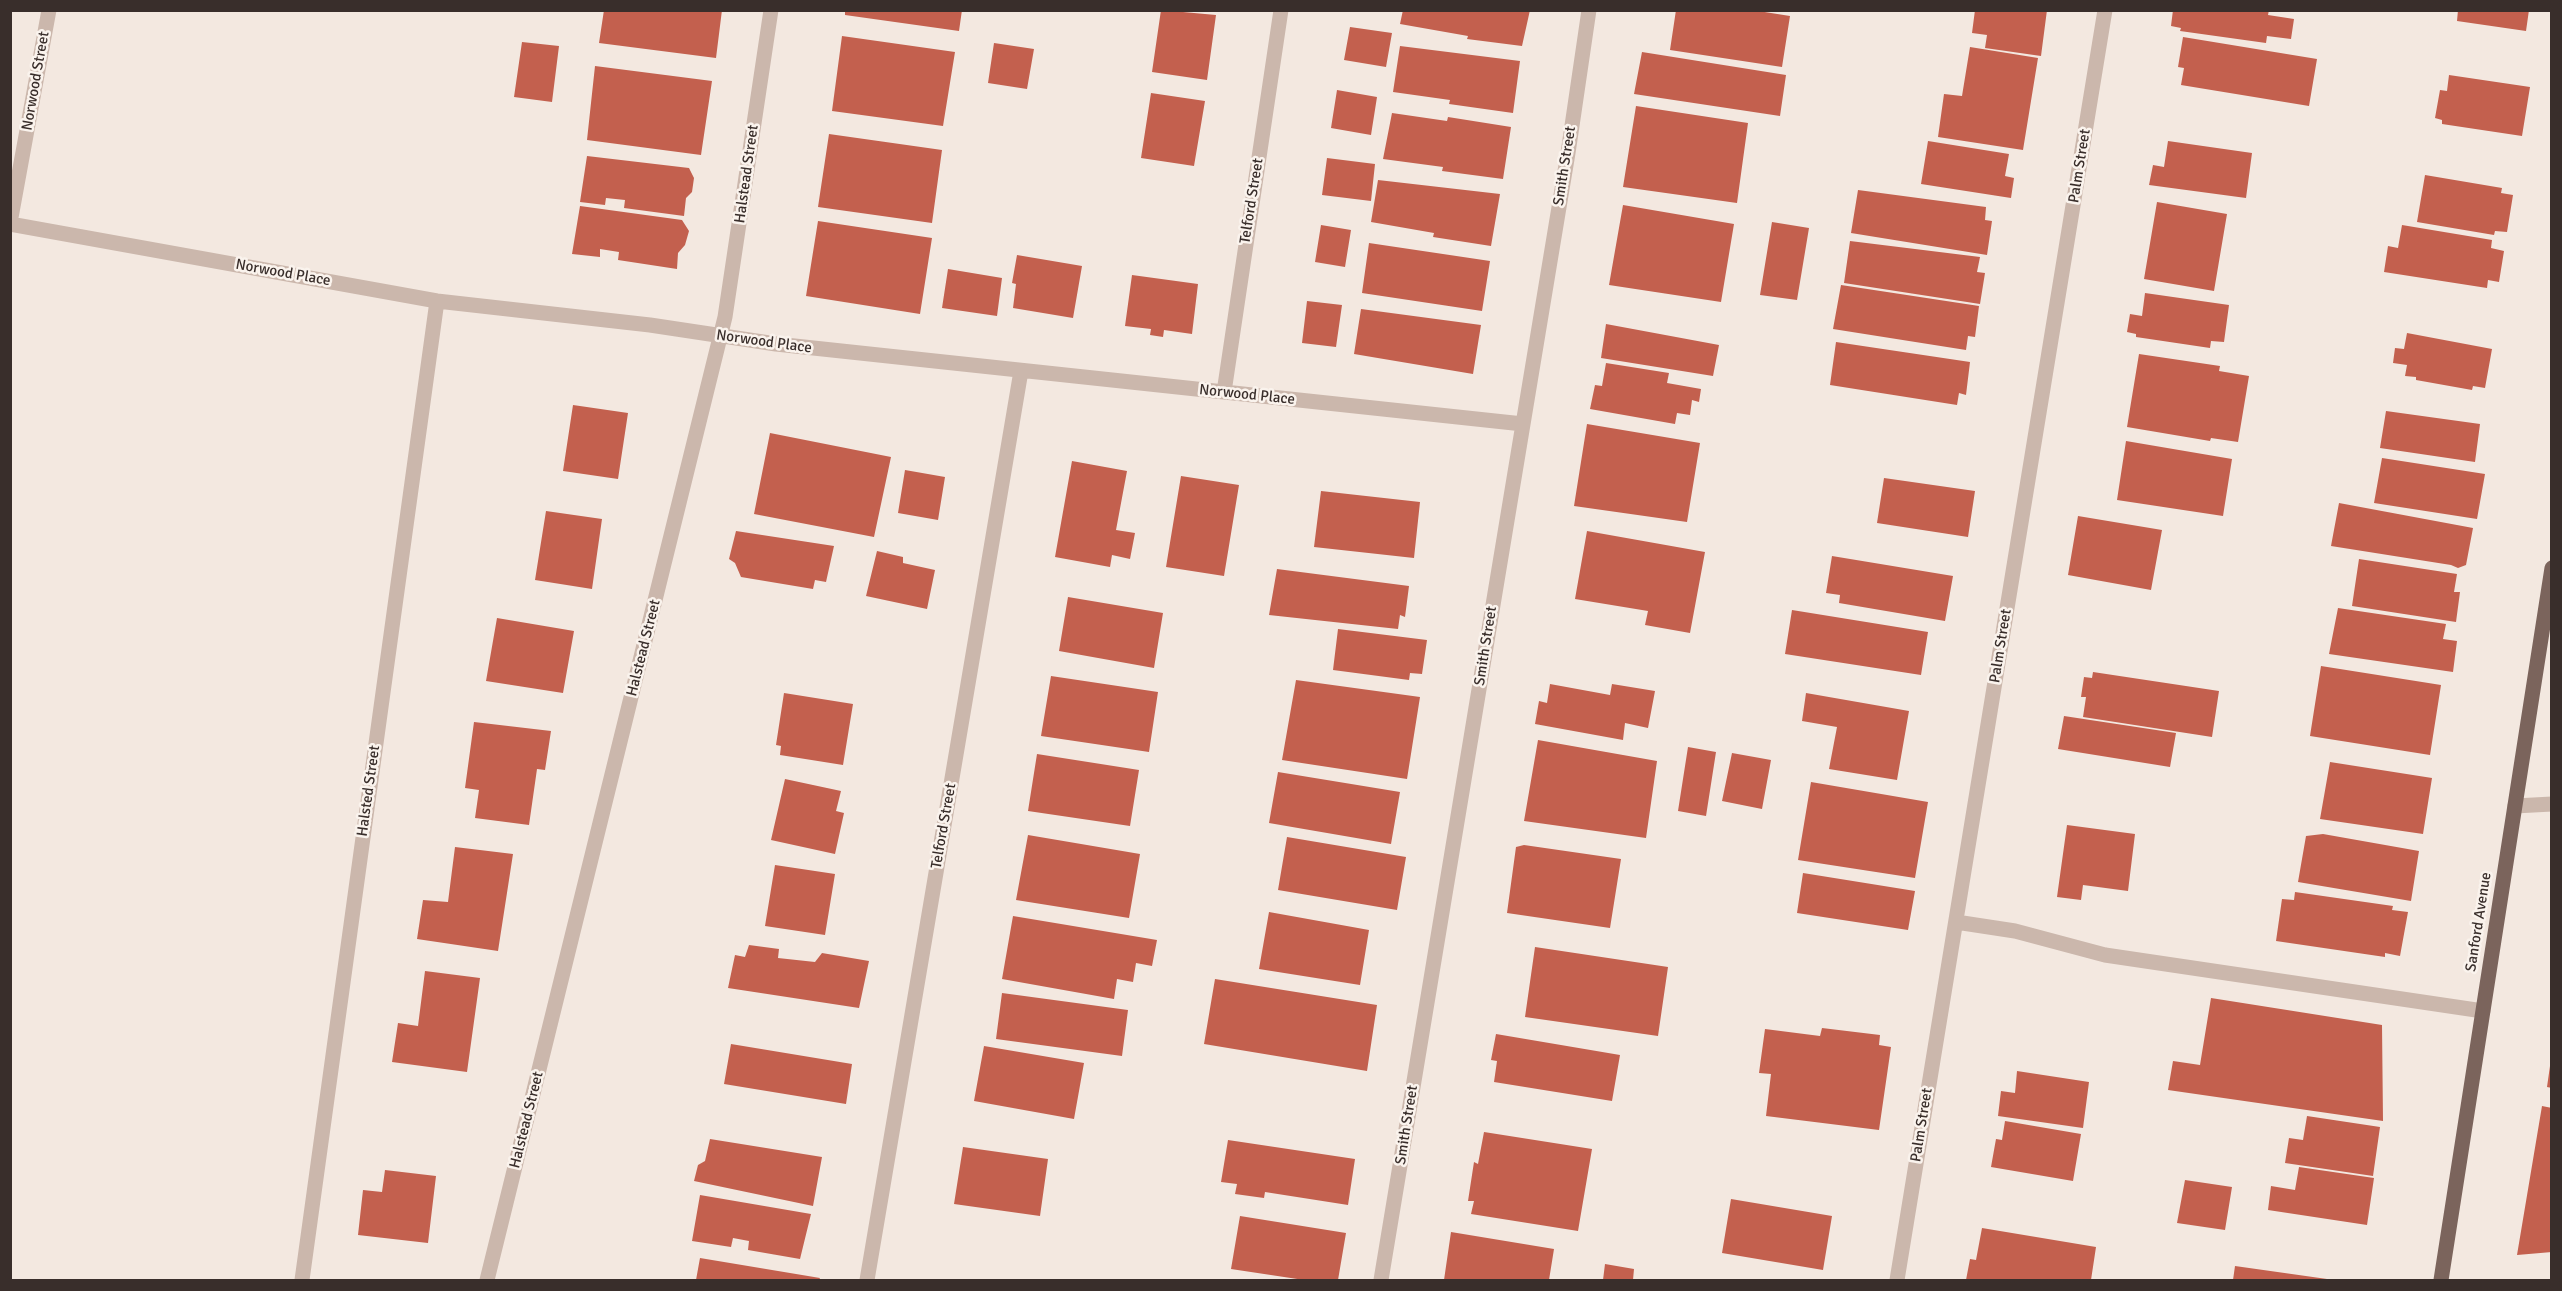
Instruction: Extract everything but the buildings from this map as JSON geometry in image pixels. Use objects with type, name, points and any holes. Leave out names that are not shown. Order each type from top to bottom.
[{"type":"main road","name":"Sanford Avenue","points":[[2441,1281],[2552,568]]},
{"type":"street","name":"Norwood Street","points":[[10,224],[49,10]]},
{"type":"street","name":"Halstead Street","points":[[487,1281],[721,336],[771,10]]},
{"type":"street","name":"Telford Street","points":[[1224,392],[1281,10]]},
{"type":"street","name":"Smith Street","points":[[1382,1281],[1589,10]]},
{"type":"street","name":"Palm Street","points":[[1897,1281],[2105,10]]},
{"type":"street","name":"Norwood Place","points":[[10,224],[436,301],[650,324],[776,344],[1523,424]]},
{"type":"street","name":"Halsted Street","points":[[302,1281],[436,301]]},
{"type":"street","name":"Telford Street","points":[[867,1281],[1021,371]]},
{"type":"street","points":[[2515,806],[2552,804]]},
{"type":"street","points":[[1956,922],[2015,931],[2106,955],[2483,1011]]}]
